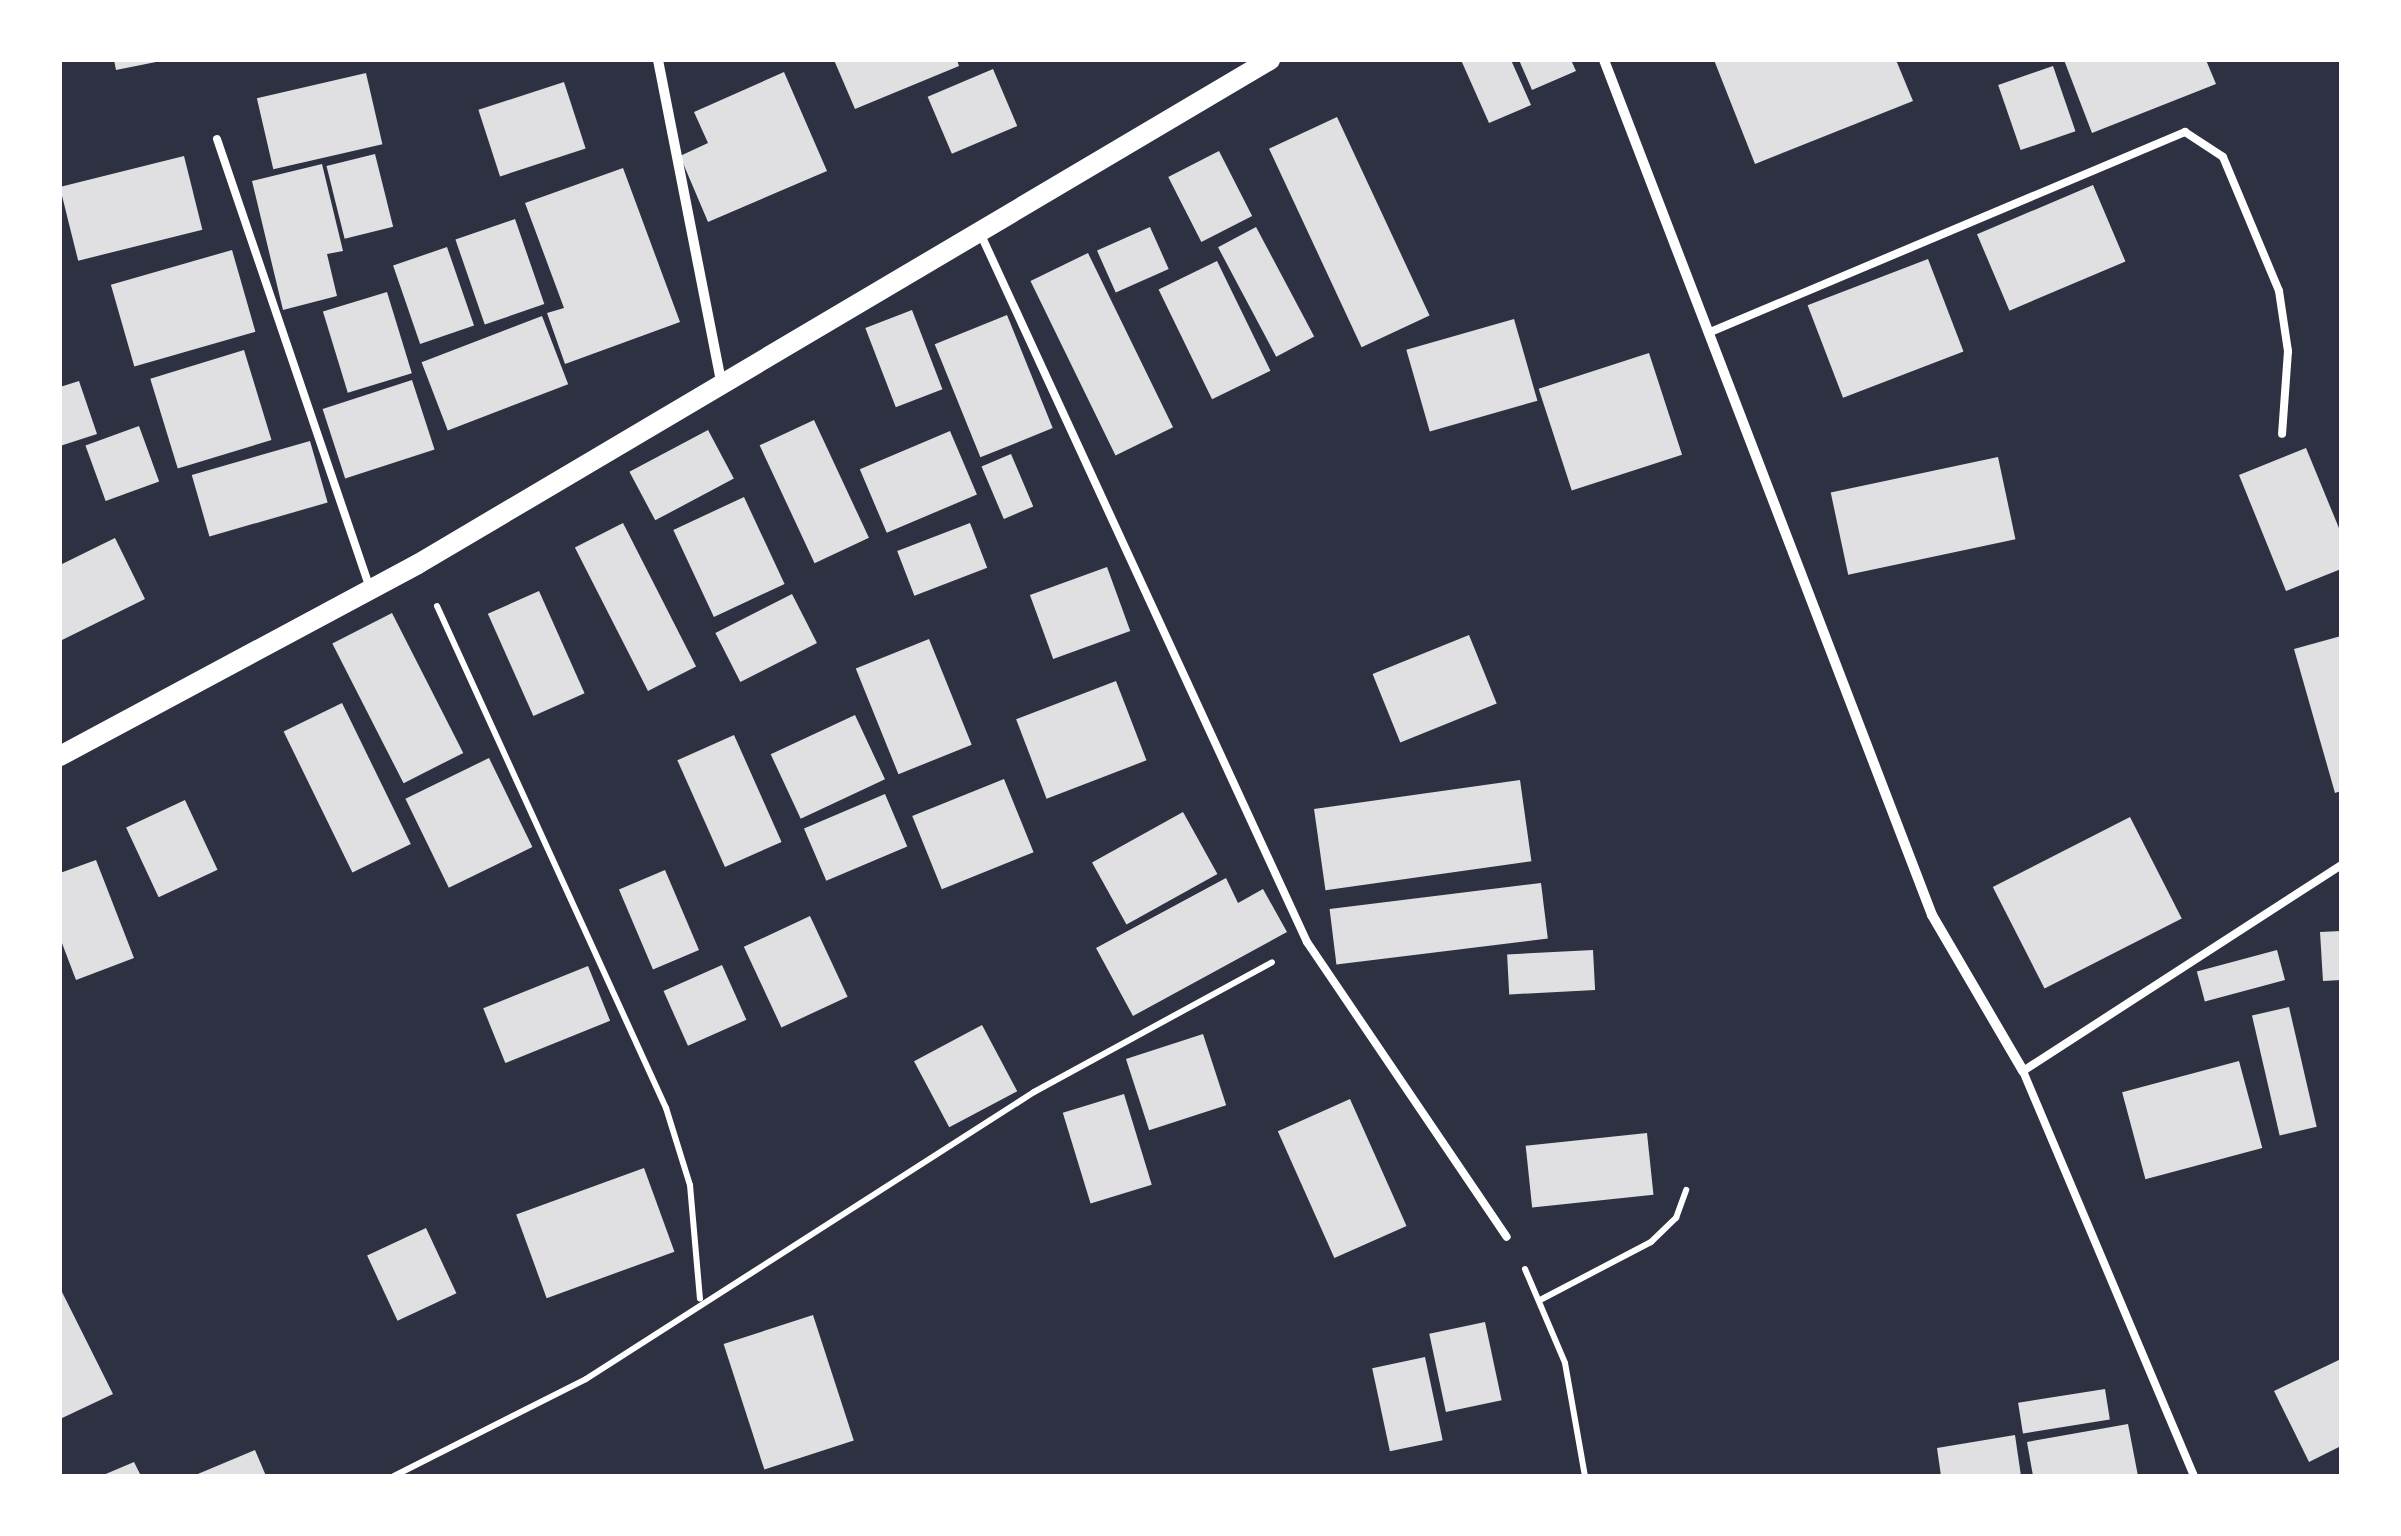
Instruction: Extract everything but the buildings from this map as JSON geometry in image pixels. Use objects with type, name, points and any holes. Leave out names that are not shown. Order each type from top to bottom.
[{"type":"main road","points":[[60,756],[418,564],[1270,60]]},
{"type":"street","points":[[658,60],[722,386]]},
{"type":"street","points":[[1604,60],[1932,915],[2023,1070]]},
{"type":"lane","points":[[1708,333],[2186,132],[2223,157],[2279,291],[2288,351],[2282,434]]},
{"type":"lane","points":[[216,139],[370,590]]},
{"type":"lane","points":[[980,235],[1307,942],[1507,1237]]},
{"type":"lane","points":[[2194,1476],[2023,1070],[2341,865]]},
{"type":"path","points":[[418,564],[666,1108],[690,1185],[700,1300]]},
{"type":"path","points":[[394,1476],[586,1379],[700,1300],[1034,1092],[1307,942]]},
{"type":"path","points":[[1542,1300],[1651,1242],[1676,1218],[1686,1190]]},
{"type":"path","points":[[1507,1237],[1542,1300],[1565,1363],[1585,1476]]}]
